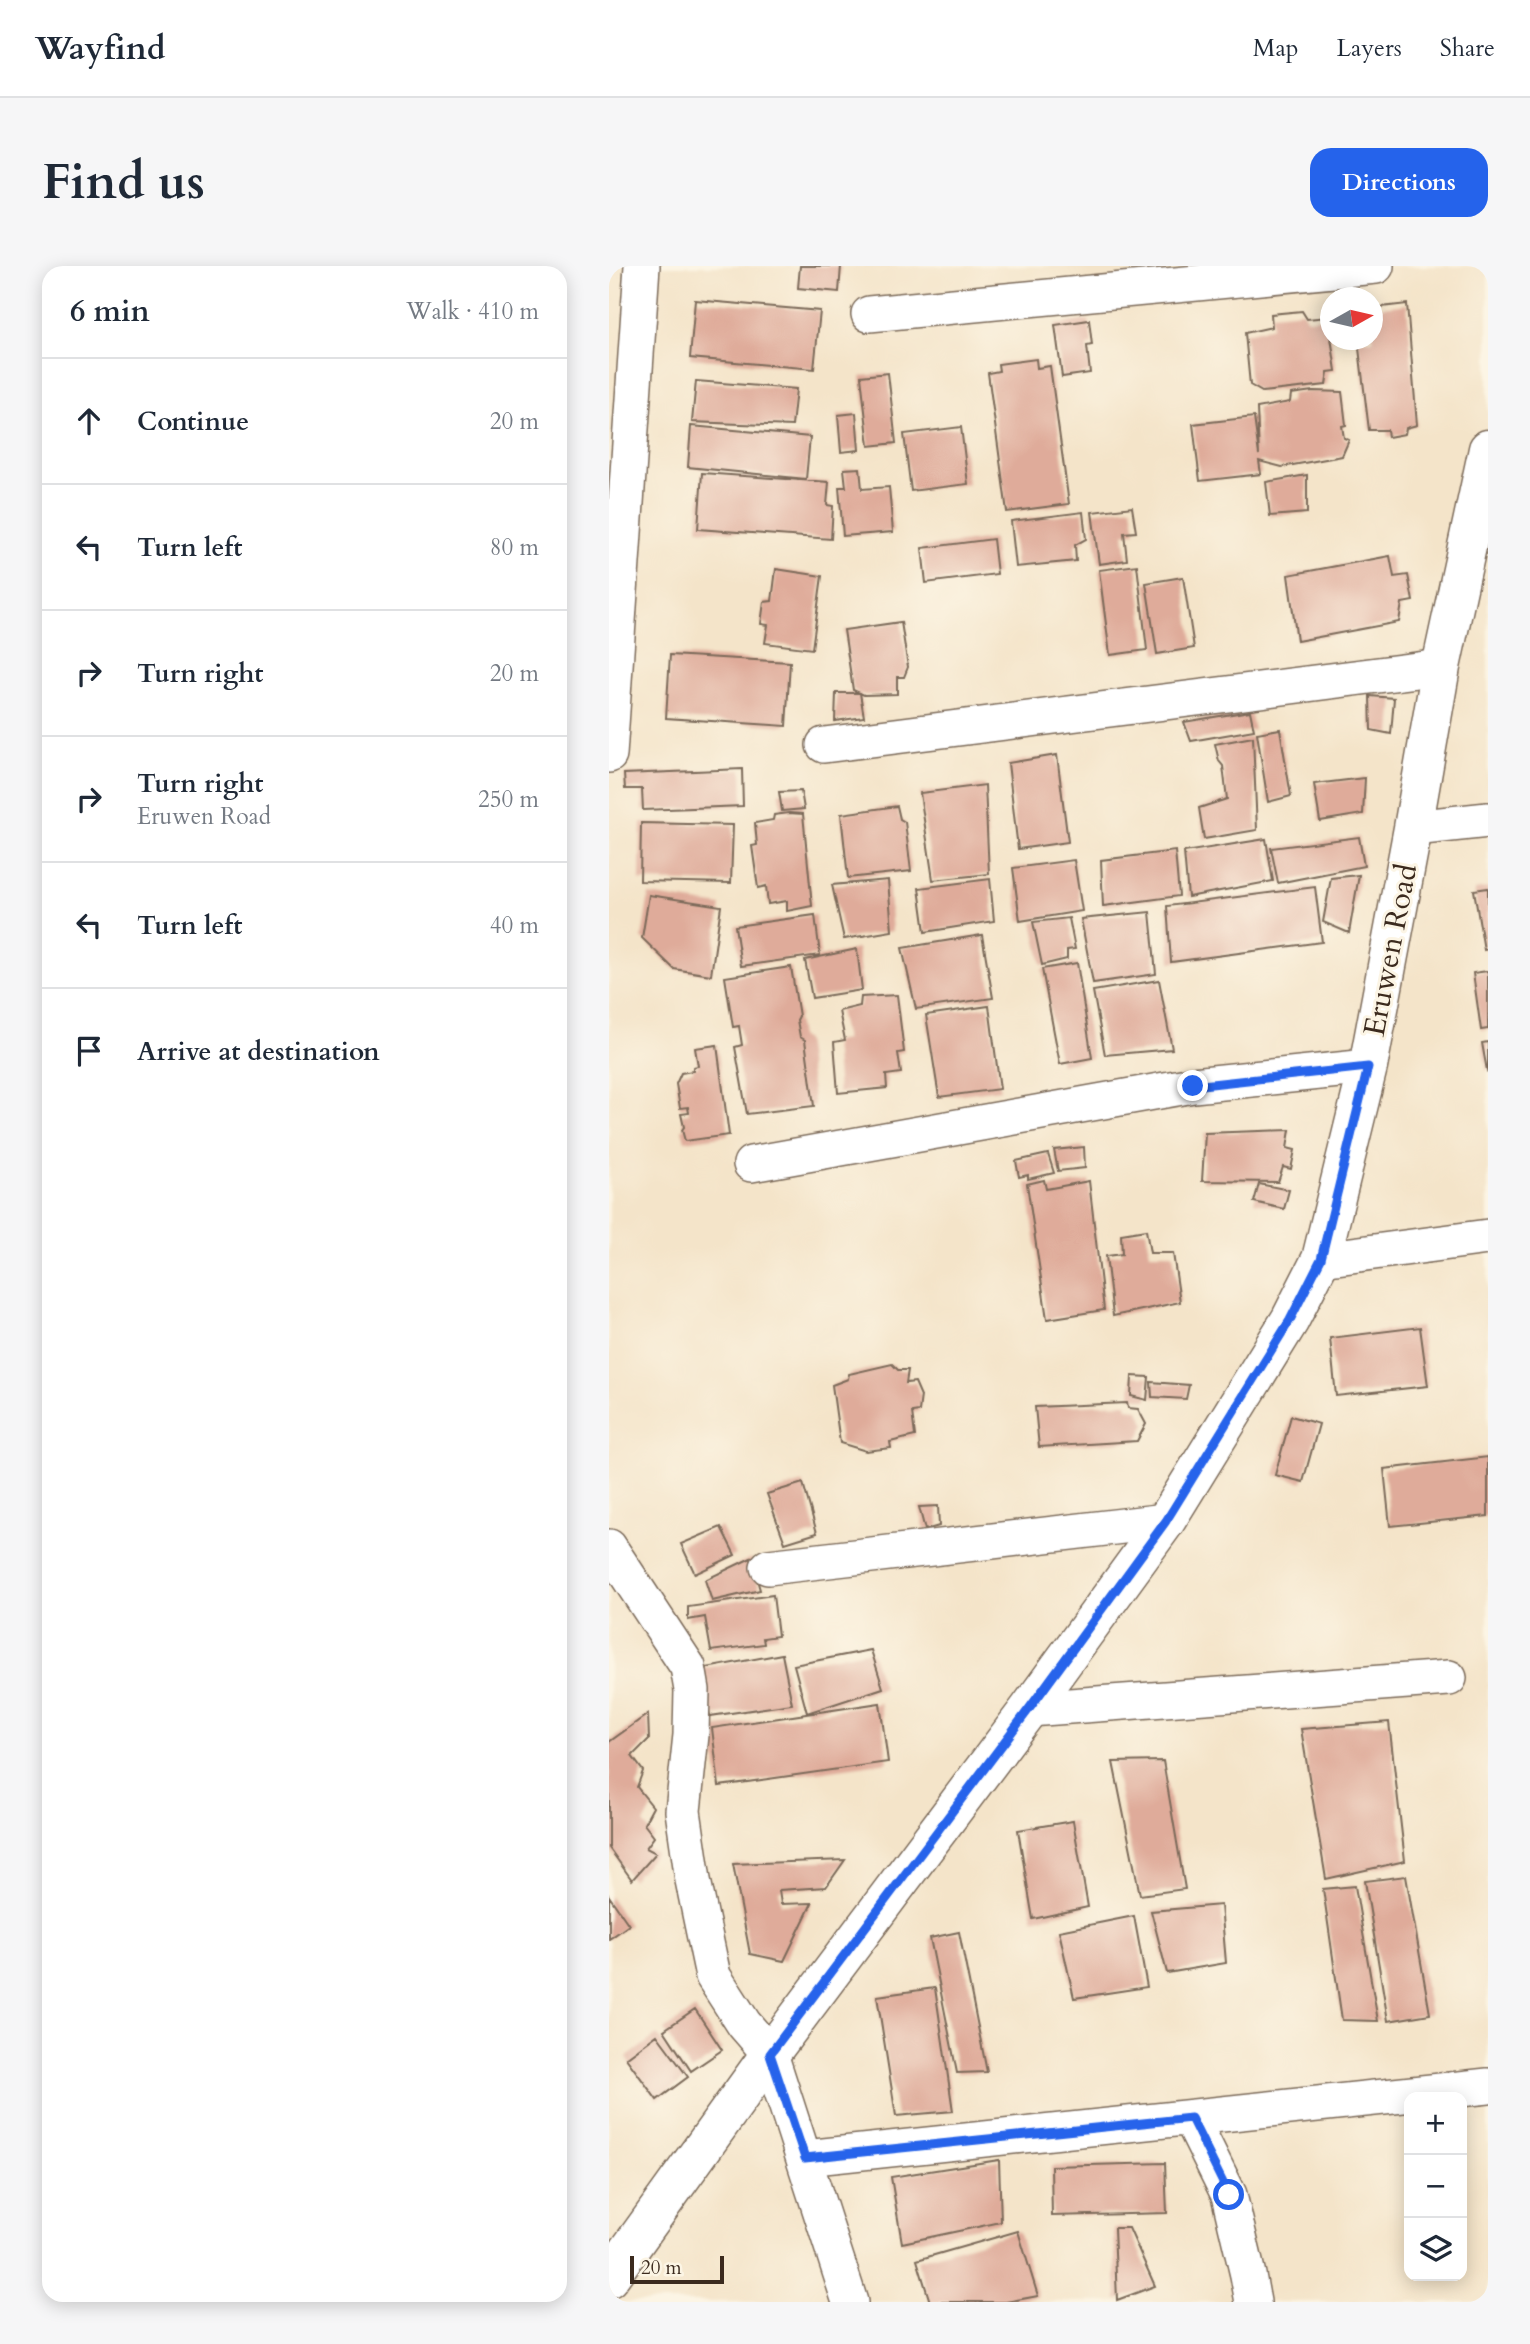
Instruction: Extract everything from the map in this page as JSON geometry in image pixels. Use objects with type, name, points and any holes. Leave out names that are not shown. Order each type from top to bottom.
[{"type":"street","points":[[609,755],[620,405],[642,266]]},
{"type":"street","points":[[869,314],[1376,266]]},
{"type":"street","name":"Eruwen Road","points":[[609,2278],[770,2054],[1029,1709],[1166,1521],[1290,1320],[1321,1259],[1368,1067],[1441,667],[1488,449]]},
{"type":"street","points":[[824,745],[1441,667]]},
{"type":"street","points":[[1413,828],[1488,820]]},
{"type":"street","points":[[751,1164],[1193,1086],[1368,1067]]},
{"type":"street","points":[[1321,1259],[1488,1237]]},
{"type":"street","points":[[768,1567],[1166,1521]]},
{"type":"street","points":[[609,1547],[688,1667],[692,1690],[691,1735],[683,1811],[693,1880],[713,1976],[744,2024],[770,2054],[850,2302]]},
{"type":"street","points":[[1029,1709],[1450,1678]]},
{"type":"street","points":[[805,2158],[1488,2086]]},
{"type":"street","points":[[1191,2118],[1229,2195],[1253,2302]]},
{"type":"building","points":[[800,266],[841,266],[839,292],[798,288]]},
{"type":"building","points":[[695,300],[820,311],[814,369],[690,358]]},
{"type":"building","points":[[1407,304],[1417,425],[1406,428],[1405,434],[1388,437],[1387,430],[1369,430],[1359,350],[1383,350],[1383,307]]},
{"type":"building","points":[[1302,311],[1307,319],[1320,318],[1320,350],[1333,350],[1336,371],[1328,372],[1326,385],[1262,392],[1250,385],[1245,333],[1272,327],[1271,314]]},
{"type":"building","points":[[1089,320],[1092,345],[1087,346],[1090,373],[1062,377],[1055,325]]},
{"type":"building","points":[[1036,359],[1037,368],[1050,366],[1069,504],[1007,512],[988,373],[999,371],[998,364]]},
{"type":"building","points":[[888,373],[896,443],[869,446],[861,376]]},
{"type":"building","points":[[696,381],[796,389],[792,426],[692,422]]},
{"type":"building","points":[[1313,391],[1342,392],[1346,425],[1342,426],[1344,438],[1349,440],[1342,456],[1282,467],[1259,461],[1261,474],[1200,481],[1193,424],[1254,417],[1259,455],[1257,408],[1290,402],[1291,394]]},
{"type":"building","points":[[856,413],[859,450],[841,452],[838,415]]},
{"type":"building","points":[[691,426],[810,437],[806,479],[688,467]]},
{"type":"building","points":[[961,427],[968,484],[911,491],[904,434]]},
{"type":"building","points":[[860,468],[862,489],[889,487],[893,532],[843,536],[839,487],[846,487],[844,469]]},
{"type":"building","points":[[702,473],[829,482],[827,505],[833,506],[831,539],[698,529]]},
{"type":"building","points":[[1307,475],[1307,513],[1270,516],[1266,482]]},
{"type":"building","points":[[1132,507],[1136,532],[1124,533],[1127,560],[1099,564],[1092,512]]},
{"type":"building","points":[[1083,512],[1086,539],[1075,545],[1076,561],[1016,567],[1011,521]]},
{"type":"building","points":[[993,539],[997,574],[926,583],[922,548]]},
{"type":"building","points":[[1390,556],[1394,577],[1408,575],[1413,601],[1402,603],[1399,622],[1297,641],[1288,575]]},
{"type":"building","points":[[1137,565],[1147,650],[1110,655],[1099,570]]},
{"type":"building","points":[[776,569],[822,576],[812,649],[765,643],[768,625],[761,624],[764,602],[772,601]]},
{"type":"building","points":[[1183,577],[1194,648],[1157,654],[1146,583]]},
{"type":"building","points":[[901,622],[908,667],[904,677],[897,677],[897,694],[864,695],[853,690],[844,630]]},
{"type":"building","points":[[670,655],[790,662],[786,726],[666,718]]},
{"type":"building","points":[[836,693],[860,693],[864,717],[835,721]]},
{"type":"building","points":[[1370,696],[1394,698],[1391,734],[1371,730]]},
{"type":"building","points":[[1250,711],[1254,730],[1191,741],[1184,722]]},
{"type":"building","points":[[1280,729],[1291,796],[1268,802],[1257,733]]},
{"type":"building","points":[[1253,737],[1257,830],[1204,839],[1199,808],[1227,799],[1223,766],[1215,744]]},
{"type":"building","points":[[1057,755],[1068,842],[1018,849],[1008,763]]},
{"type":"building","points":[[742,769],[743,806],[643,810],[642,789],[625,789],[624,774]]},
{"type":"building","points":[[1365,778],[1363,814],[1320,821],[1314,784]]},
{"type":"building","points":[[985,785],[989,874],[933,880],[920,793]]},
{"type":"building","points":[[801,791],[804,809],[782,811],[779,792]]},
{"type":"building","points":[[897,806],[900,819],[905,822],[911,871],[848,878],[841,814]]},
{"type":"building","points":[[803,814],[812,906],[787,911],[787,901],[768,904],[766,886],[758,888],[752,846],[757,845],[755,823],[773,820],[774,815]]},
{"type":"building","points":[[641,823],[733,825],[731,883],[640,881]]},
{"type":"building","points":[[1359,837],[1364,866],[1278,883],[1271,848]]},
{"type":"building","points":[[1266,839],[1273,881],[1188,897],[1184,852]]},
{"type":"building","points":[[1175,851],[1179,896],[1103,906],[1101,860]]},
{"type":"building","points":[[1074,860],[1082,911],[1020,921],[1013,868]]},
{"type":"building","points":[[1359,875],[1349,933],[1323,922],[1331,878]]},
{"type":"building","points":[[990,879],[994,921],[925,932],[919,888]]},
{"type":"building","points":[[888,880],[892,931],[844,939],[832,885]]},
{"type":"building","points":[[1315,887],[1322,942],[1171,962],[1167,906]]},
{"type":"building","points":[[1488,888],[1488,949],[1484,950],[1474,890]]},
{"type":"building","points":[[649,895],[721,906],[711,975],[674,969],[642,938]]},
{"type":"building","points":[[1150,912],[1156,974],[1093,983],[1081,919]]},
{"type":"building","points":[[815,915],[820,955],[741,966],[735,926]]},
{"type":"building","points":[[1069,918],[1075,949],[1067,950],[1067,959],[1042,965],[1033,922]]},
{"type":"building","points":[[982,935],[993,998],[916,1009],[902,948]]},
{"type":"building","points":[[857,949],[862,990],[812,998],[805,960]]},
{"type":"building","points":[[1077,963],[1092,1058],[1060,1064],[1042,969]]},
{"type":"building","points":[[791,967],[799,1016],[797,1020],[800,1037],[805,1040],[814,1106],[747,1114],[735,1047],[742,1045],[739,1026],[733,1027],[725,977]]},
{"type":"building","points":[[1488,971],[1488,1029],[1481,1030],[1473,973]]},
{"type":"building","points":[[1159,980],[1172,1049],[1105,1055],[1093,991]]},
{"type":"building","points":[[897,995],[904,1052],[898,1053],[901,1073],[886,1075],[887,1088],[838,1093],[834,1042],[845,1040],[839,1011],[860,1006],[861,997]]},
{"type":"building","points":[[989,1006],[1000,1089],[939,1097],[926,1015]]},
{"type":"building","points":[[1488,1042],[1488,1070],[1487,1071],[1482,1043]]},
{"type":"building","points":[[717,1045],[729,1135],[685,1141],[681,1114],[689,1113],[688,1107],[680,1108],[676,1084],[681,1073],[693,1071],[693,1067],[698,1066],[695,1048]]},
{"type":"building","points":[[1290,1130],[1287,1148],[1295,1150],[1291,1169],[1283,1167],[1278,1182],[1202,1181],[1205,1133]]},
{"type":"building","points":[[1084,1147],[1085,1168],[1058,1171],[1054,1150]]},
{"type":"building","points":[[1048,1154],[1054,1173],[1028,1179],[1028,1175],[1019,1177],[1016,1161]]},
{"type":"building","points":[[1044,1180],[1046,1189],[1089,1181],[1104,1310],[1047,1319],[1027,1184]]},
{"type":"building","points":[[1259,1184],[1289,1190],[1284,1209],[1254,1202]]},
{"type":"building","points":[[1146,1230],[1150,1253],[1173,1253],[1180,1302],[1113,1316],[1106,1256],[1122,1254],[1121,1234]]},
{"type":"building","points":[[1420,1327],[1428,1386],[1336,1396],[1330,1338]]},
{"type":"building","points":[[892,1364],[898,1370],[908,1370],[906,1383],[915,1382],[921,1396],[919,1411],[912,1412],[915,1436],[890,1442],[891,1448],[866,1451],[840,1443],[832,1385],[848,1379],[849,1374]]},
{"type":"building","points":[[1132,1376],[1149,1377],[1147,1400],[1131,1396]]},
{"type":"building","points":[[1151,1382],[1189,1385],[1186,1399],[1152,1397]]},
{"type":"building","points":[[1127,1403],[1128,1408],[1138,1409],[1146,1424],[1137,1441],[1039,1447],[1035,1407]]},
{"type":"building","points":[[1291,1416],[1319,1424],[1303,1482],[1275,1475]]},
{"type":"building","points":[[1488,1457],[1488,1516],[1390,1526],[1384,1469]]},
{"type":"building","points":[[803,1483],[817,1533],[785,1543],[767,1494]]},
{"type":"building","points":[[938,1506],[939,1526],[925,1530],[919,1507]]},
{"type":"building","points":[[721,1527],[735,1555],[695,1574],[681,1544]]},
{"type":"building","points":[[751,1558],[760,1590],[712,1601],[705,1580]]},
{"type":"building","points":[[773,1595],[778,1636],[763,1638],[764,1644],[711,1651],[705,1617],[688,1620],[688,1607]]},
{"type":"building","points":[[871,1650],[883,1688],[807,1713],[794,1665]]},
{"type":"building","points":[[782,1654],[792,1704],[710,1716],[701,1669]]},
{"type":"building","points":[[880,1703],[888,1762],[719,1786],[712,1728]]},
{"type":"building","points":[[648,1714],[649,1739],[632,1756],[643,1771],[637,1787],[653,1807],[644,1824],[654,1837],[646,1848],[656,1853],[632,1880],[609,1848],[609,1742]]},
{"type":"building","points":[[1389,1722],[1405,1861],[1326,1879],[1301,1729]]},
{"type":"building","points":[[1163,1761],[1185,1889],[1140,1895],[1113,1762]]},
{"type":"building","points":[[1073,1821],[1088,1907],[1033,1919],[1018,1830]]},
{"type":"building","points":[[845,1860],[826,1887],[779,1890],[781,1904],[812,1903],[784,1961],[750,1954],[733,1864]]},
{"type":"building","points":[[1406,1876],[1430,2014],[1388,2021],[1365,1881]]},
{"type":"building","points":[[1355,1886],[1378,2021],[1342,2020],[1323,1889]]},
{"type":"building","points":[[609,1896],[629,1925],[609,1939]]},
{"type":"building","points":[[1221,1905],[1226,1963],[1167,1973],[1151,1911]]},
{"type":"building","points":[[1134,1916],[1147,1987],[1074,1998],[1059,1931]]},
{"type":"building","points":[[959,1932],[987,2072],[957,2073],[930,1938]]},
{"type":"building","points":[[935,1988],[953,2111],[896,2116],[877,1996]]},
{"type":"building","points":[[695,2009],[722,2050],[691,2071],[664,2030]]},
{"type":"building","points":[[657,2035],[688,2077],[657,2100],[626,2058]]},
{"type":"building","points":[[999,2160],[1001,2222],[902,2243],[891,2177]]},
{"type":"building","points":[[1165,2163],[1167,2213],[1052,2216],[1051,2166]]},
{"type":"building","points":[[1114,2228],[1129,2228],[1155,2286],[1117,2300]]},
{"type":"building","points":[[1018,2231],[1038,2296],[1006,2302],[930,2302],[917,2260]]},
{"type":"route","points":[[1193,1086],[1368,1067],[1321,1259],[1290,1320],[1166,1521],[1029,1709],[770,2054],[805,2158],[1191,2118],[1229,2195]]}]
